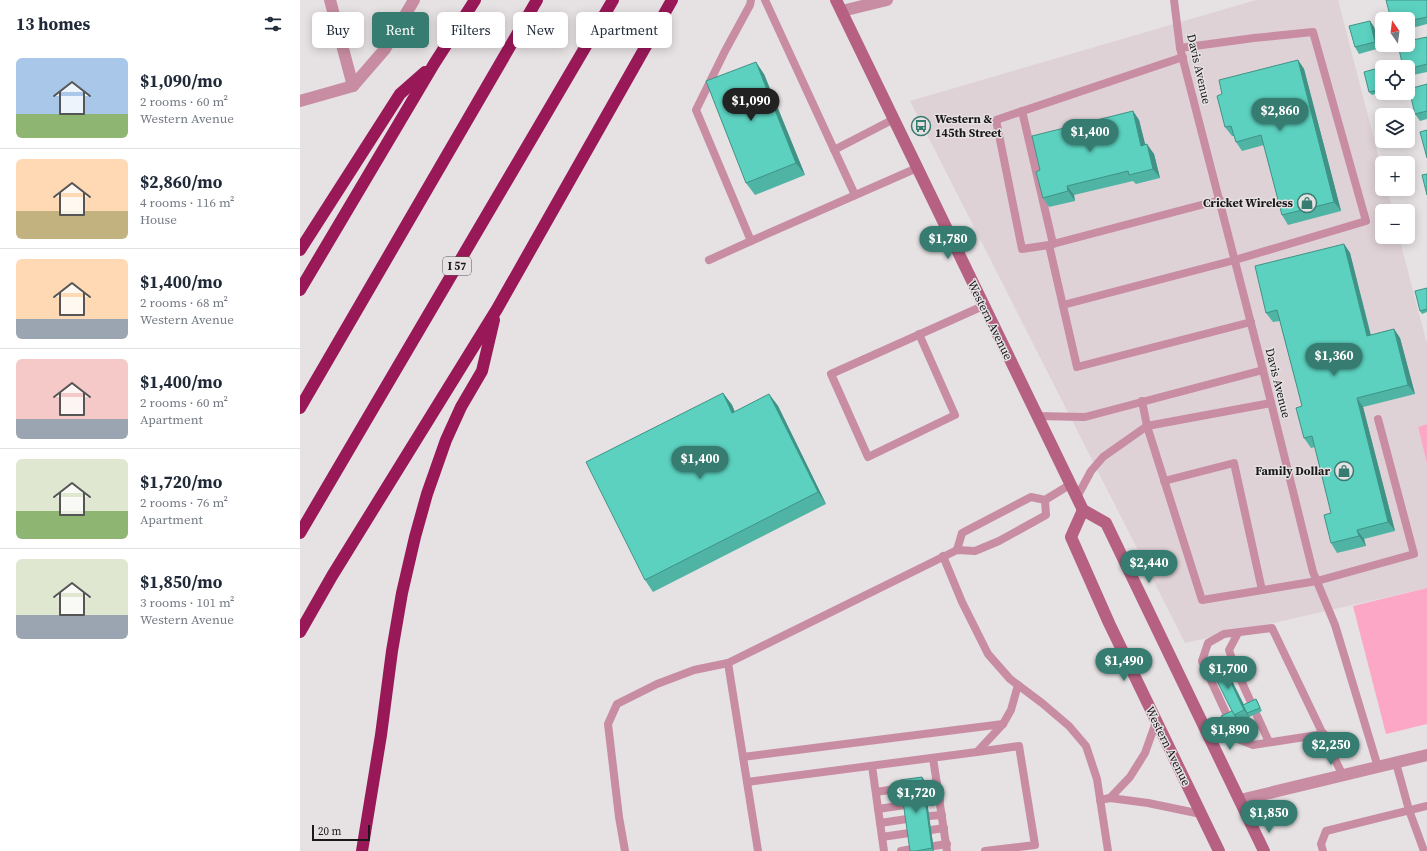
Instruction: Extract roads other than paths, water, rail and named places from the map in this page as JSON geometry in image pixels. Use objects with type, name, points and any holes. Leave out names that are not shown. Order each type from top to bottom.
[{"type":"highway","points":[[300,290],[434,64],[475,0]]},
{"type":"highway","points":[[300,408],[538,0]]},
{"type":"highway","name":"I 57","points":[[300,533],[613,0]]},
{"type":"highway","points":[[300,632],[332,576],[496,309],[672,0]]},
{"type":"highway","points":[[300,250],[400,94],[434,64]]},
{"type":"highway","points":[[362,851],[381,735],[392,651],[414,537],[446,440],[461,407],[482,372],[496,309]]},
{"type":"main road","name":"Western Avenue","points":[[836,0],[1036,416],[1083,510],[1071,537],[1109,623],[1219,851]]},
{"type":"main road","points":[[1083,510],[1106,523],[1264,851]]},
{"type":"street","points":[[330,0],[353,86]]},
{"type":"street","points":[[300,101],[353,86],[385,49],[414,0]]},
{"type":"street","points":[[842,11],[887,0]]},
{"type":"street","points":[[1240,800],[1427,755]]},
{"type":"lane","points":[[751,0],[750,5],[724,51],[696,110],[751,241]]},
{"type":"lane","points":[[765,0],[855,195]]},
{"type":"lane","name":"Davis Avenue","points":[[1174,0],[1180,48],[1251,322],[1312,572],[1336,625],[1378,767]]},
{"type":"lane","points":[[1063,305],[1235,260],[1366,221],[1313,32],[1180,48]]},
{"type":"lane","points":[[1183,57],[996,120],[1022,249],[1051,245],[1220,200]]},
{"type":"lane","points":[[1022,111],[1077,367],[1251,322]]},
{"type":"lane","points":[[834,150],[894,119]]},
{"type":"lane","points":[[709,260],[917,168]]},
{"type":"lane","points":[[919,334],[955,415],[868,457],[831,374],[919,334],[983,306]]},
{"type":"lane","points":[[1036,416],[1085,417],[1263,370]]},
{"type":"lane","points":[[1142,401],[1147,426],[1202,600],[1317,581],[1414,554],[1378,419]]},
{"type":"lane","points":[[1077,497],[1091,471],[1102,457],[1147,426],[1271,403]]},
{"type":"lane","points":[[1164,481],[1234,463],[1262,590]]},
{"type":"lane","points":[[957,550],[962,533],[1031,497],[1045,500],[1071,484]]},
{"type":"lane","points":[[625,851],[619,817],[608,724],[618,704],[657,684],[694,670],[728,663],[943,556],[957,550],[975,551],[998,541],[1046,515],[1045,500]]},
{"type":"lane","points":[[943,556],[962,602],[988,654],[1010,679],[1069,726],[1086,746],[1097,779],[1108,851]]},
{"type":"lane","points":[[1324,734],[1253,745],[1238,739],[1202,661],[1208,643],[1224,634],[1272,628],[1324,734],[1343,776]]},
{"type":"lane","points":[[1238,633],[1230,650],[1234,665],[1269,742]]},
{"type":"lane","points":[[728,663],[758,851]]},
{"type":"lane","points":[[977,752],[1003,724],[1011,710],[1018,685]]},
{"type":"lane","points":[[1110,798],[1130,777],[1146,753],[1156,722]]},
{"type":"lane","points":[[743,757],[1003,724]]},
{"type":"lane","points":[[747,782],[1019,746],[1035,845],[985,851]]},
{"type":"lane","points":[[933,758],[947,848],[934,846]]},
{"type":"lane","points":[[1396,763],[1409,810],[1424,851]]},
{"type":"lane","points":[[872,766],[884,851]]},
{"type":"lane","points":[[924,785],[937,783]]},
{"type":"lane","points":[[876,792],[902,788]]},
{"type":"lane","points":[[1100,800],[1110,798],[1148,803],[1201,814]]},
{"type":"lane","points":[[927,802],[940,800]]},
{"type":"lane","points":[[878,809],[905,805]]},
{"type":"lane","points":[[1324,851],[1321,844],[1326,831],[1427,806]]},
{"type":"lane","points":[[929,816],[942,815]]},
{"type":"lane","points":[[880,823],[907,819]]},
{"type":"lane","points":[[931,830],[944,828]]},
{"type":"lane","points":[[882,837],[909,834]]},
{"type":"lane","points":[[901,851],[912,849]]},
{"type":"place","name":"Western & 145th Street","points":[[921,126]]},
{"type":"place","name":"Cricket Wireless","points":[[1307,203]]},
{"type":"place","name":"Family Dollar","points":[[1344,471]]}]
